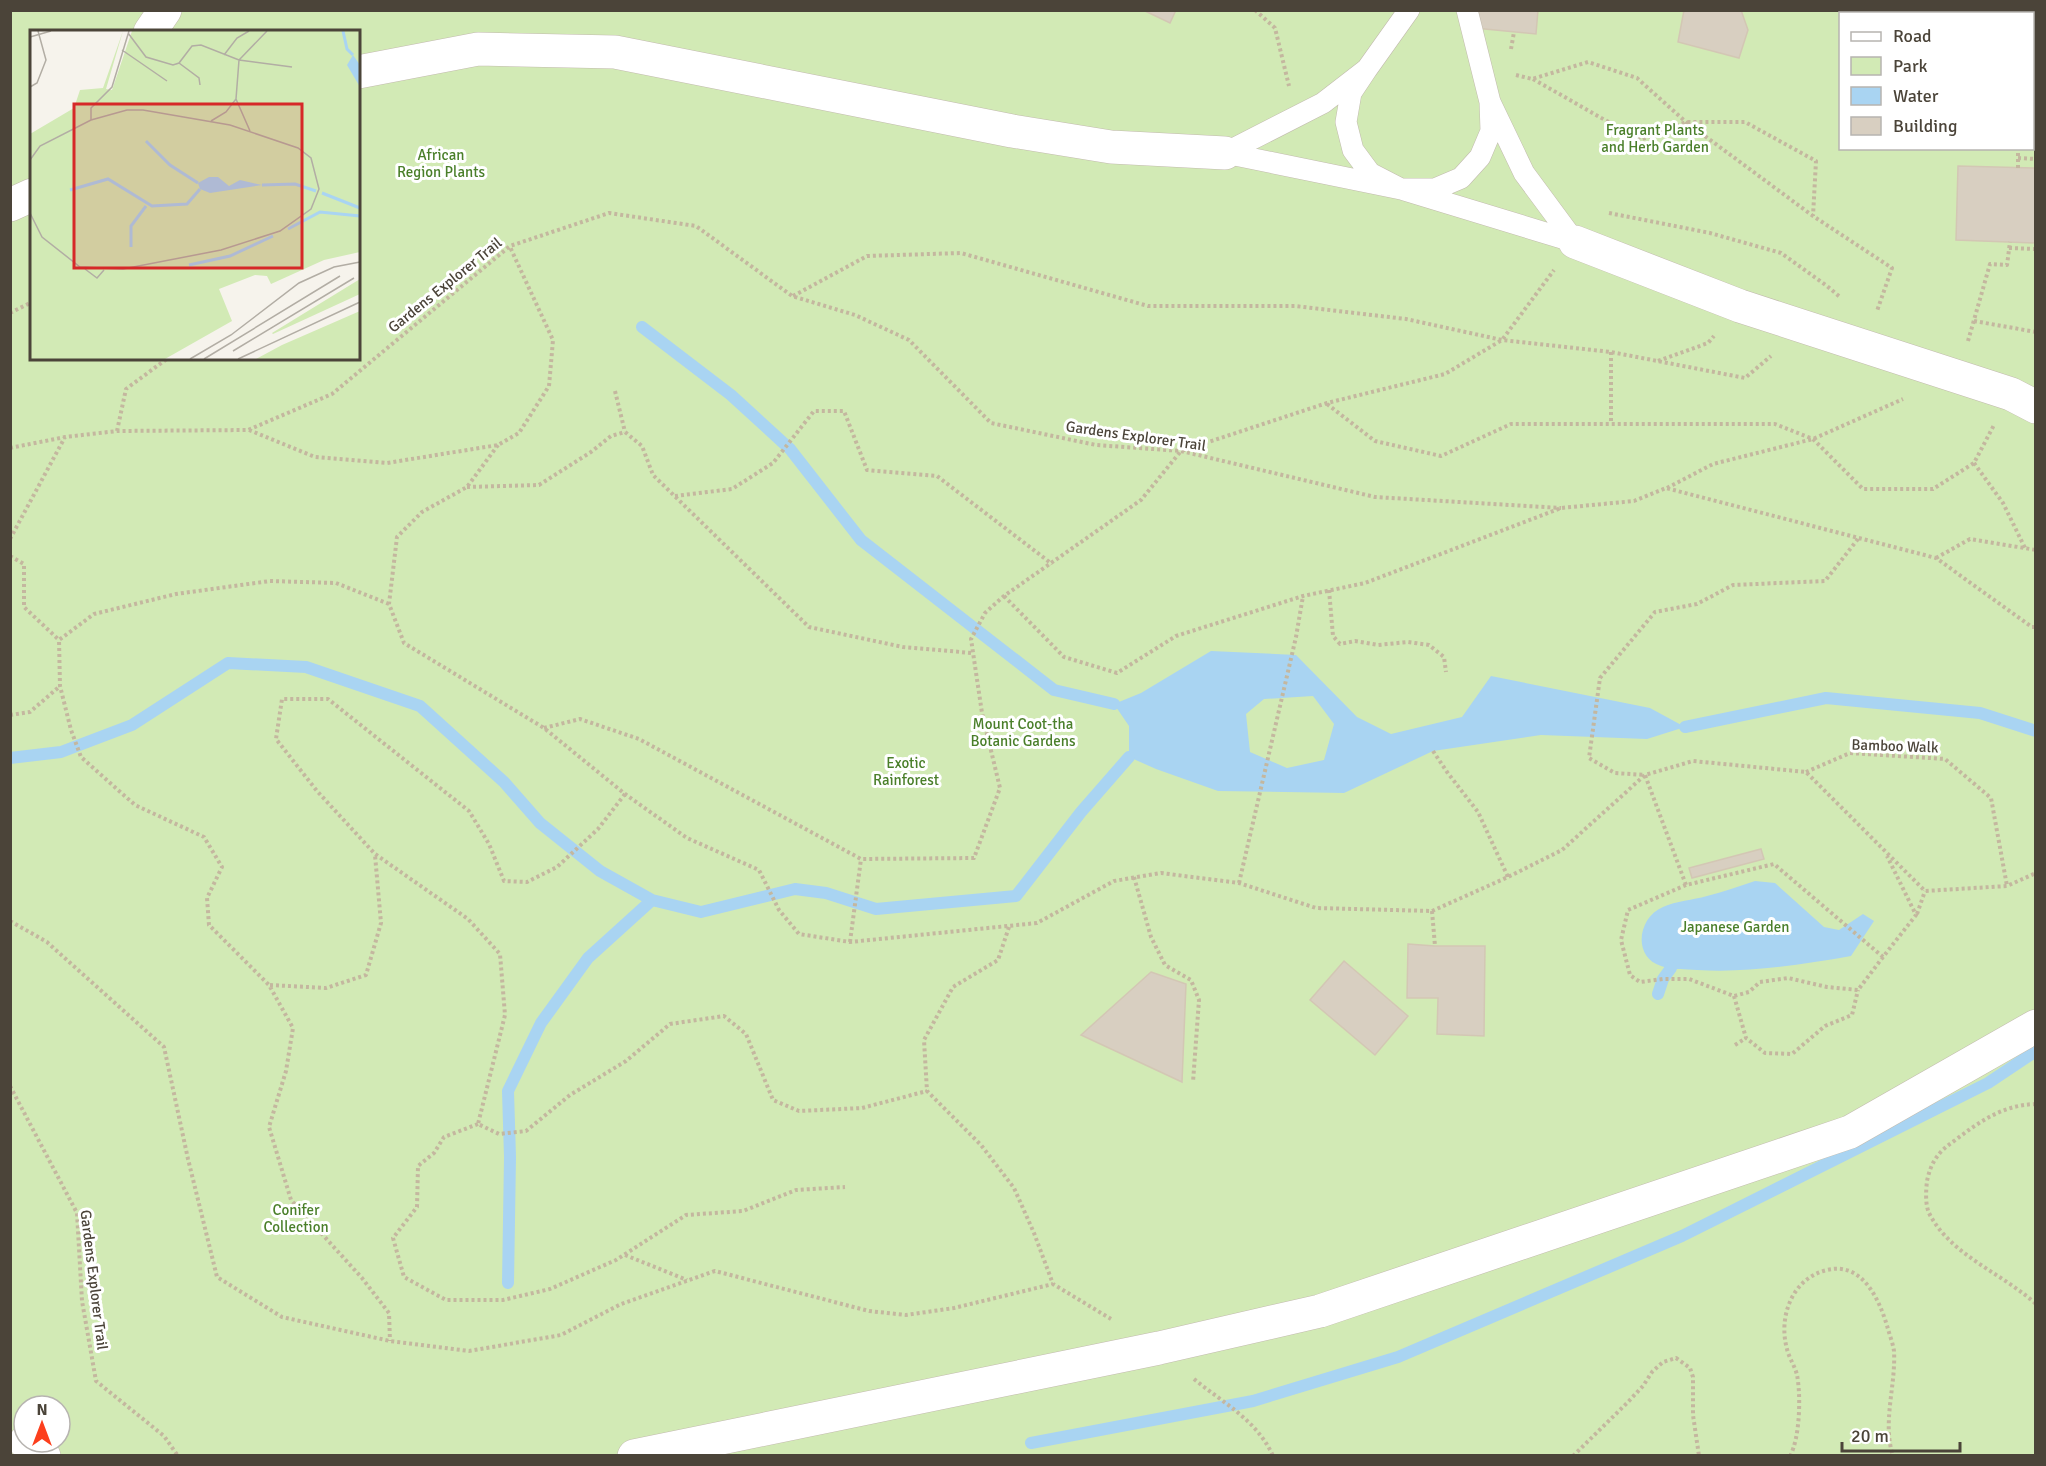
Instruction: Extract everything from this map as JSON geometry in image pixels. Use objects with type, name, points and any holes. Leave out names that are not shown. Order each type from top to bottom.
[{"type":"street","points":[[151,30],[165,10]]},
{"type":"street","points":[[360,72],[478,49],[615,52],[1012,131],[1111,147],[1225,153]]},
{"type":"street","points":[[10,205],[30,196]]},
{"type":"street","points":[[1575,242],[1740,306],[2023,400]]},
{"type":"street","points":[[634,1455],[1159,1348],[1320,1311],[1850,1132],[2036,1026]]},
{"type":"lane","points":[[1409,10],[1351,93],[1346,122],[1353,150],[1370,173],[1401,189],[1435,189],[1461,178],[1480,157],[1491,131],[1490,102]]},
{"type":"lane","points":[[1467,10],[1490,102],[1524,173],[1575,242]]},
{"type":"lane","points":[[1225,153],[1323,103],[1367,69]]},
{"type":"lane","points":[[1225,153],[1401,189],[1575,242]]},
{"type":"path","points":[[1255,10],[1275,28],[1289,89]]},
{"type":"path","points":[[1532,79],[1588,62],[1636,78],[1686,122],[1813,216],[1892,268],[1866,346]]},
{"type":"path","points":[[1507,73],[1532,79],[1640,140],[1686,122],[1746,122],[1816,161],[1813,216]]},
{"type":"path","points":[[2018,150],[2018,168]]},
{"type":"path","points":[[2018,158],[2036,159]]},
{"type":"path","points":[[1604,212],[1710,233],[1781,253],[1842,299]]},
{"type":"path","name":"Gardens Explorer Trail","points":[[10,448],[65,437],[117,431],[248,430],[332,394],[510,246],[609,213],[696,226],[792,296],[855,315],[909,340],[991,423],[1096,445],[1181,451],[1375,497],[1561,508]]},
{"type":"path","points":[[544,728],[580,719],[639,739],[861,859],[974,858],[1000,788],[982,713],[972,653],[971,639],[985,614],[1004,596],[1141,500],[1181,451],[1327,403],[1445,374],[1502,340],[1575,242]]},
{"type":"path","points":[[1004,596],[1064,657],[1117,673],[1176,636],[1303,596],[1365,583],[1561,508],[1634,501],[1713,464],[1813,439],[1955,376],[1963,359],[1990,264],[2007,265],[2010,242]]},
{"type":"path","points":[[248,430],[315,457],[387,463],[498,445],[519,433],[549,386],[553,340],[510,246]]},
{"type":"path","points":[[2009,248],[2036,249]]},
{"type":"path","points":[[792,296],[867,256],[961,253],[1148,306],[1295,306],[1406,319],[1502,340],[1611,351],[1746,378],[1803,328]]},
{"type":"path","points":[[10,312],[30,303]]},
{"type":"path","points":[[1656,361],[1708,343],[1740,306]]},
{"type":"path","points":[[1974,321],[2036,332]]},
{"type":"path","points":[[1611,351],[1611,424]]},
{"type":"path","points":[[117,431],[126,389],[165,360]]},
{"type":"path","points":[[615,391],[625,432],[642,446],[653,475],[808,627],[903,647],[972,653]]},
{"type":"path","points":[[1327,403],[1375,441],[1441,456],[1511,424],[1775,424],[1813,439],[1863,489],[1933,489],[1974,463],[2023,400]]},
{"type":"path","points":[[674,496],[732,489],[773,463],[814,411],[844,411],[867,470],[937,476],[1052,564]]},
{"type":"path","points":[[467,487],[539,485],[591,452],[611,436],[625,432]]},
{"type":"path","points":[[10,539],[65,437]]},
{"type":"path","points":[[498,445],[467,487],[422,512],[398,537],[389,604],[405,643],[544,728],[625,794],[687,838],[759,870],[779,910],[799,934],[850,942],[1037,923],[1114,881],[1161,873],[1239,883],[1316,908],[1432,911],[1562,850],[1645,775]]},
{"type":"path","points":[[1974,463],[2003,502],[2025,548]]},
{"type":"path","points":[[1666,488],[1936,558],[2036,627]]},
{"type":"path","points":[[1858,539],[1825,581],[1733,585],[1697,604],[1655,612],[1600,678],[1589,758],[1616,773],[1645,775],[1693,760],[1806,772],[1925,891],[2007,886],[2036,873]]},
{"type":"path","points":[[1936,558],[1970,539],[2036,550]]},
{"type":"path","points":[[10,556],[24,564],[24,607],[59,640],[60,686],[71,730],[81,757],[135,805],[204,837],[222,867],[207,898],[210,925],[269,985],[293,1028],[286,1071],[269,1127],[291,1200],[362,1278],[389,1313],[390,1341]]},
{"type":"path","points":[[59,640],[94,614],[176,594],[270,581],[336,583],[389,604]]},
{"type":"path","points":[[1329,591],[1333,636],[1340,644],[1356,641],[1378,645],[1408,642],[1429,645],[1444,657],[1446,672]]},
{"type":"path","points":[[1239,883],[1296,637],[1303,596]]},
{"type":"path","points":[[10,715],[30,712],[60,686]]},
{"type":"path","points":[[478,1124],[505,1015],[500,954],[468,919],[375,854],[317,791],[276,739],[282,699],[328,699],[469,811],[489,844],[504,881],[527,882],[557,867],[598,830],[625,794]]},
{"type":"path","points":[[1433,751],[1478,812],[1508,877]]},
{"type":"path","name":"Bamboo Walk","points":[[1806,772],[1850,753],[1945,759],[1991,798],[2007,886]]},
{"type":"path","points":[[1645,775],[1686,885]]},
{"type":"path","points":[[1886,853],[1916,915]]},
{"type":"path","points":[[269,985],[326,988],[366,975],[381,923],[375,854]]},
{"type":"path","points":[[850,942],[861,859]]},
{"type":"path","points":[[1858,990],[1827,987],[1788,978],[1760,982],[1749,992],[1734,996],[1689,979],[1640,982],[1630,975],[1621,940],[1628,910],[1686,885],[1774,864],[1883,957]]},
{"type":"path","points":[[1134,877],[1150,937],[1165,965],[1191,980],[1198,1000],[1193,1082]]},
{"type":"path","points":[[1734,996],[1746,1038],[1765,1053],[1792,1054],[1825,1026],[1852,1015],[1858,990],[1916,915],[1925,891]]},
{"type":"path","points":[[1432,911],[1435,946]]},
{"type":"path","points":[[10,921],[47,942],[164,1047],[217,1277],[282,1317],[390,1341],[470,1352],[561,1335],[621,1304],[715,1271],[869,1311],[906,1315],[954,1308],[1053,1284]]},
{"type":"path","points":[[1009,927],[998,960],[953,987],[924,1040],[927,1091],[981,1145],[1014,1188],[1053,1284],[1159,1348]]},
{"type":"path","points":[[845,1187],[796,1190],[743,1211],[686,1215],[624,1254],[550,1289],[503,1300],[446,1300],[405,1277],[393,1238],[417,1207],[418,1166],[434,1152],[444,1137],[478,1124],[499,1134],[526,1131],[570,1095],[626,1061],[670,1024],[724,1016],[746,1034],[773,1100],[799,1111],[862,1108],[927,1091]]},
{"type":"path","points":[[1735,1045],[1746,1038]]},
{"type":"path","name":"Gardens Explorer Trail","points":[[10,1086],[76,1213],[82,1301],[96,1381],[164,1436],[178,1455]]},
{"type":"path","points":[[2036,1104],[1994,1114],[1974,1124],[1940,1151],[1930,1166],[1926,1189],[1928,1211],[1952,1242],[2021,1290],[2036,1304]]},
{"type":"path","points":[[624,1254],[687,1281]]},
{"type":"path","points":[[1790,1455],[1797,1428],[1799,1399],[1797,1374],[1786,1349],[1784,1321],[1789,1301],[1806,1279],[1817,1272],[1837,1267],[1859,1276],[1875,1292],[1886,1322],[1894,1349],[1894,1379],[1890,1415],[1890,1445],[1893,1455]]},
{"type":"path","points":[[1573,1455],[1635,1395],[1652,1372],[1663,1362],[1676,1358],[1690,1368],[1693,1377],[1693,1415],[1699,1455]]},
{"type":"path","points":[[1222,1399],[1264,1437],[1273,1455]]},
{"type":"green space","name":"Mount Coot-tha Botanic Gardens","points":[[10,11],[2035,11],[2035,1455],[11,1455]]},
{"type":"shaded area","points":[[2035,11],[2035,79],[2034,12],[1894,12]]},
{"type":"water","points":[[1211,651],[1296,655],[1357,717],[1391,734],[1462,717],[1491,676],[1650,708],[1685,727],[1647,739],[1541,735],[1433,751],[1344,793],[1218,791],[1129,757],[1129,726],[1114,704],[1141,693]],"holes":[[[1313,696],[1334,724],[1324,760],[1287,768],[1250,752],[1246,714],[1264,699]]]},
{"type":"water","points":[[1755,881],[1775,883],[1824,927],[1839,930],[1863,914],[1874,921],[1851,956],[1774,968],[1716,971],[1670,968],[1652,961],[1646,954],[1642,946],[1642,937],[1648,919],[1655,912],[1673,903]]},
{"type":"building","points":[[1143,10],[1176,10],[1170,23]]},
{"type":"building","points":[[1477,10],[1538,10],[1536,34],[1475,28]]},
{"type":"building","points":[[1684,10],[1741,10],[1748,30],[1739,58],[1678,42]]},
{"type":"building","points":[[1958,166],[2036,168],[2036,243],[1956,240]]},
{"type":"building","points":[[1761,849],[1764,859],[1692,878],[1689,868]]},
{"type":"building","points":[[1408,944],[1485,946],[1484,1036],[1437,1034],[1438,998],[1407,998]]},
{"type":"building","points":[[1344,961],[1408,1016],[1375,1055],[1310,1000]]},
{"type":"building","points":[[1151,972],[1186,984],[1182,1082],[1081,1035]]},
{"type":"waterway","points":[[642,327],[731,395],[790,449],[861,540],[1054,690],[1114,704]]},
{"type":"waterway","points":[[10,758],[61,752],[132,725],[228,663],[306,667],[420,706],[504,782],[540,823],[600,871],[652,900],[701,912],[795,889],[826,893],[876,909],[1016,896],[1081,812],[1129,757]]},
{"type":"waterway","points":[[1685,727],[1826,698],[1980,713],[2036,731]]},
{"type":"waterway","points":[[508,1283],[510,1157],[508,1091],[541,1023],[588,958],[652,900]]},
{"type":"waterway","points":[[1658,994],[1663,979],[1671,968]]},
{"type":"waterway","points":[[1031,1443],[1253,1401],[1398,1357],[1682,1236],[1988,1083],[2036,1051]]},
{"type":"park label","name":"Fragrant Plants and Herb Garden","points":[[1655,138]]},
{"type":"park label","name":"African Region Plants","points":[[441,164]]},
{"type":"park label","name":"Exotic Rainforest","points":[[906,772]]},
{"type":"park label","name":"Japanese Garden","points":[[1735,927]]},
{"type":"park label","name":"Conifer Collection","points":[[296,1218]]}]
